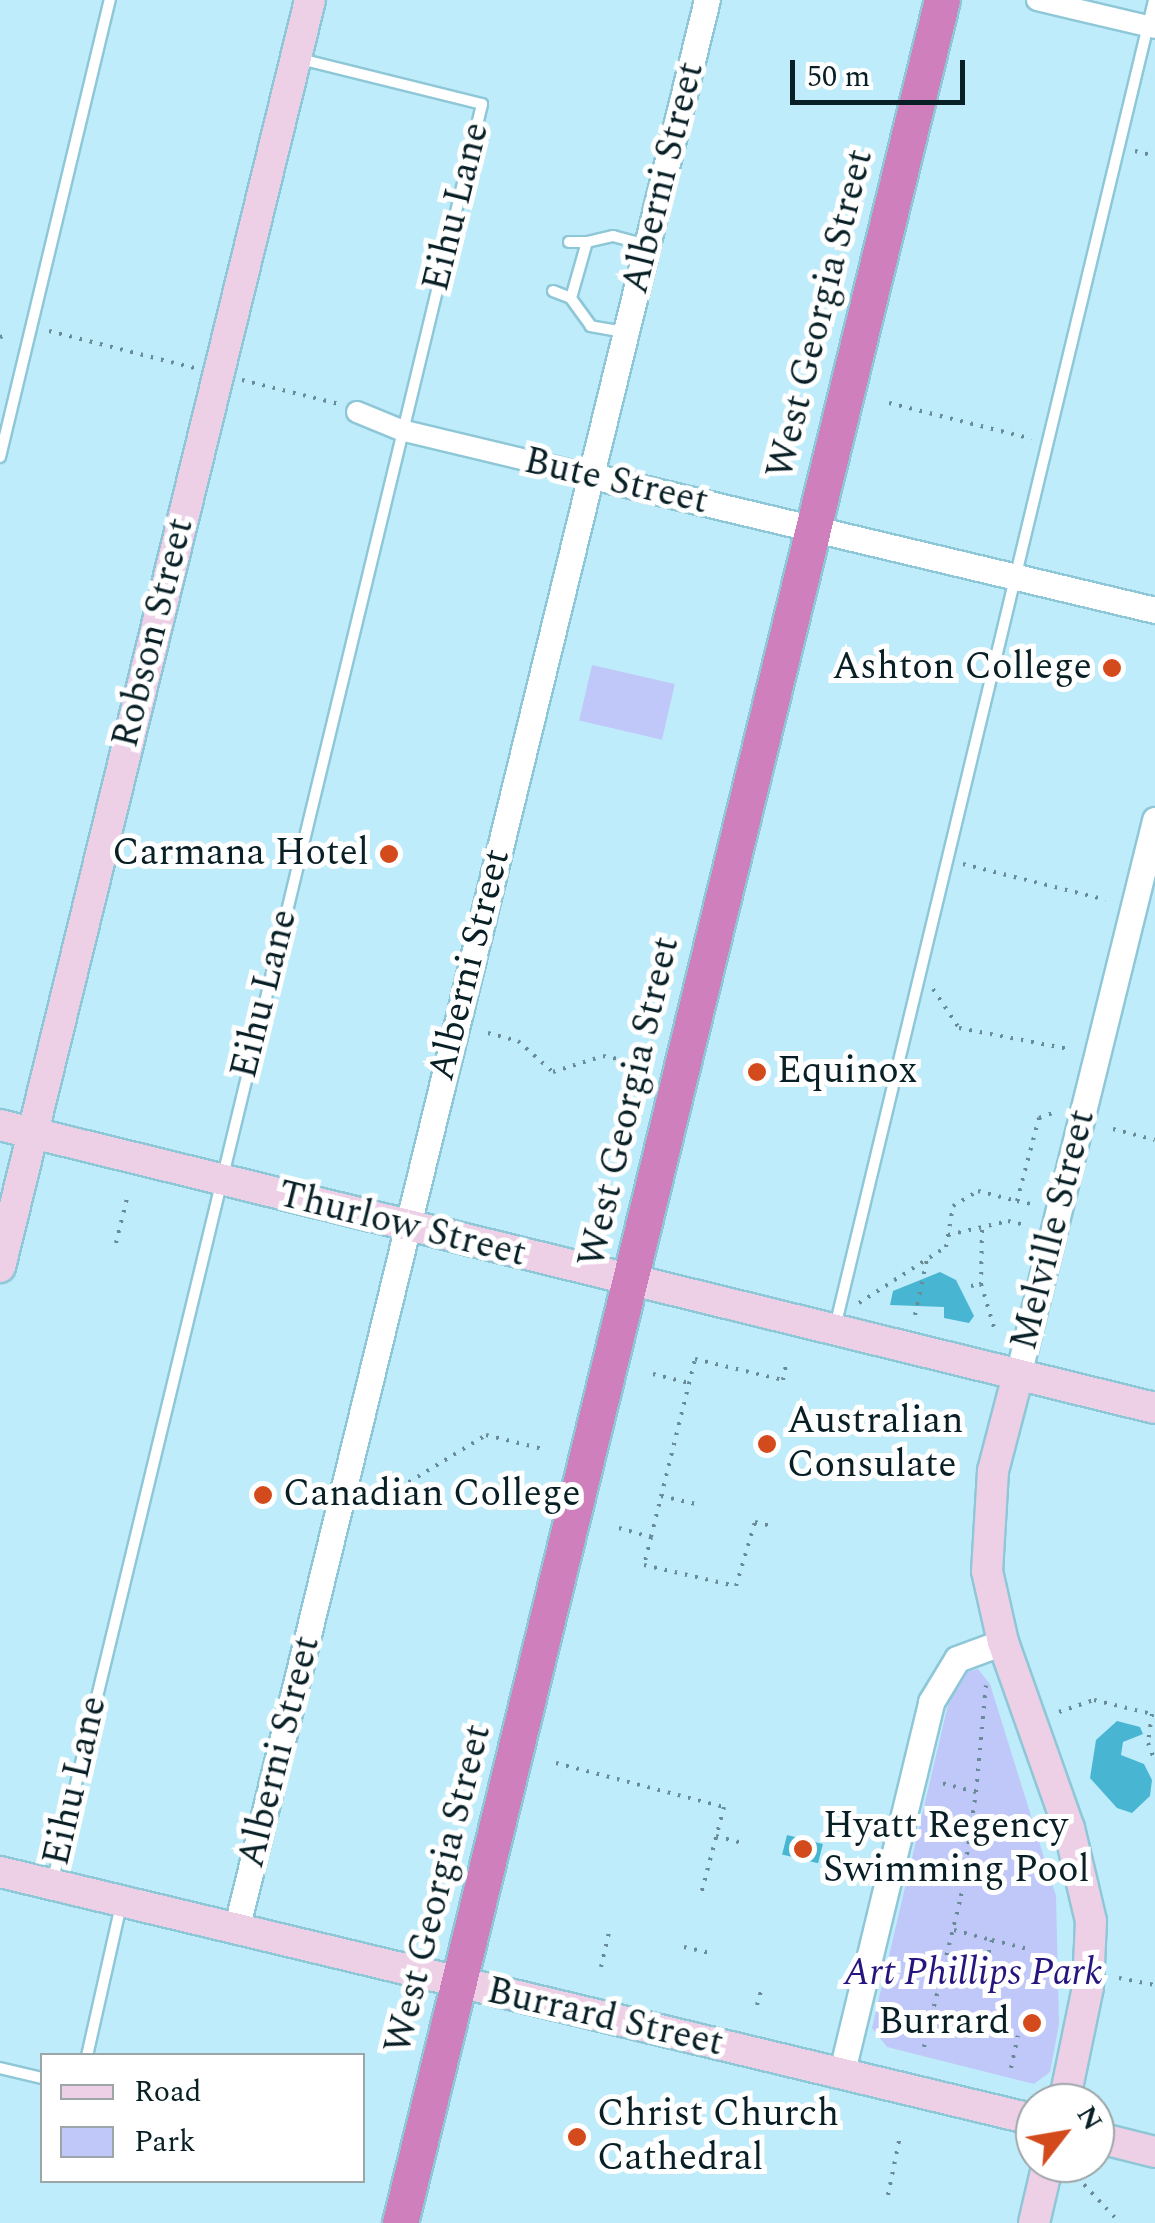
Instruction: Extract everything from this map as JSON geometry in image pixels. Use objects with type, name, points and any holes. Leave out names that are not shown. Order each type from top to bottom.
[{"type":"highway","name":"West Georgia Street","points":[[400,2223],[942,0]]},
{"type":"main road","name":"Robson Street","points":[[0,1267],[310,0]]},
{"type":"main road","name":"Thurlow Street","points":[[0,1125],[1155,1408]]},
{"type":"main road","name":"Melville Street","points":[[1018,1374],[987,1519],[988,1571],[1003,1642],[1049,1768],[1091,1921],[1088,1986],[1068,2083]]},
{"type":"main road","name":"Burrard Street","points":[[0,1872],[1015,2115]]},
{"type":"main road","points":[[1115,2141],[1155,2152]]},
{"type":"main road","points":[[1034,2223],[1043,2183]]},
{"type":"street","name":"Alberni Street","points":[[236,1930],[707,0]]},
{"type":"street","points":[[1037,0],[1152,27]]},
{"type":"street","name":"Bute Street","points":[[357,412],[401,430],[1155,610]]},
{"type":"street","name":"Melville Street","points":[[1018,1374],[1155,820]]},
{"type":"street","points":[[842,2074],[914,1775],[942,1678],[967,1654],[1003,1642]]},
{"type":"lane","points":[[0,457],[110,0]]},
{"type":"lane","points":[[834,1332],[949,860],[1013,576],[1152,27],[1154,0]]},
{"type":"lane","name":"Eihu Lane","points":[[52,1884],[482,104],[295,58]]},
{"type":"lane","points":[[568,242],[613,236],[648,245]]},
{"type":"lane","points":[[571,298],[586,242]]},
{"type":"lane","points":[[553,291],[571,298],[591,326],[627,332]]},
{"type":"lane","points":[[88,2053],[122,1902]]},
{"type":"lane","points":[[0,2068],[40,2078]]},
{"type":"path","points":[[1120,147],[1155,156]]},
{"type":"path","points":[[47,330],[204,370]]},
{"type":"path","points":[[0,337],[14,333]]},
{"type":"path","points":[[257,384],[357,412]]},
{"type":"path","points":[[889,403],[1046,443]]},
{"type":"path","points":[[949,860],[1106,900]]},
{"type":"path","points":[[919,985],[934,989],[959,1028],[1069,1049]]},
{"type":"path","points":[[488,1033],[518,1041],[553,1072],[603,1056],[634,1062]]},
{"type":"path","points":[[1017,1201],[1039,1118],[1053,1113]]},
{"type":"path","points":[[1113,1129],[1155,1140]]},
{"type":"path","points":[[859,1303],[946,1246],[953,1206],[978,1191],[1030,1204]]},
{"type":"path","points":[[116,1243],[128,1194]]},
{"type":"path","points":[[948,1235],[1008,1221],[1025,1225]]},
{"type":"path","points":[[982,1230],[981,1284],[996,1334]]},
{"type":"path","points":[[914,1315],[927,1259]]},
{"type":"path","points":[[971,1286],[981,1284]]},
{"type":"path","points":[[771,1526],[755,1522],[736,1586],[644,1564],[696,1359],[783,1380],[787,1360]]},
{"type":"path","points":[[652,1374],[690,1383]]},
{"type":"path","points":[[372,1504],[486,1435],[544,1449]]},
{"type":"path","points":[[661,1496],[697,1504]]},
{"type":"path","points":[[619,1528],[651,1537]]},
{"type":"path","points":[[924,2047],[954,1930],[976,1792],[986,1685]]},
{"type":"path","points":[[1059,1712],[1094,1700],[1152,1714],[1148,1743],[1155,1761]]},
{"type":"path","points":[[556,1763],[724,1807],[700,1898]]},
{"type":"path","points":[[914,1775],[976,1792]]},
{"type":"path","points":[[716,1836],[743,1843]]},
{"type":"path","points":[[954,1930],[1025,1948]]},
{"type":"path","points":[[602,1967],[609,1933]]},
{"type":"path","points":[[986,1962],[992,1940]]},
{"type":"path","points":[[684,1947],[711,1953]]},
{"type":"path","points":[[1119,1978],[1155,1985]]},
{"type":"path","points":[[757,2006],[762,1988]]},
{"type":"path","points":[[1011,2068],[1018,2036]]},
{"type":"path","points":[[888,2196],[900,2136]]},
{"type":"path","points":[[1082,2183],[1120,2223]]},
{"type":"green space","points":[[592,665],[675,684],[662,740],[579,721]]},
{"type":"green space","name":"Art Phillips Park","points":[[978,1669],[990,1684],[1056,1896],[1059,2024],[1050,2072],[1035,2083],[887,2047],[872,2028],[950,1696],[966,1672]]},
{"type":"shaded area","points":[[940,1272],[956,1280],[974,1316],[969,1323],[944,1318],[944,1307],[890,1305],[893,1291]]},
{"type":"shaded area","points":[[1117,1721],[1140,1727],[1143,1734],[1123,1742],[1121,1755],[1144,1764],[1152,1780],[1150,1796],[1132,1813],[1117,1808],[1090,1778],[1096,1740]]},
{"type":"shaded area","name":"Hyatt Regency Swimming Pool","points":[[787,1835],[823,1844],[818,1863],[782,1854]]},
{"type":"place","name":"Ashton College","points":[[1112,668]]},
{"type":"place","name":"Carmana Hotel","points":[[389,854]]},
{"type":"place","name":"Equinox","points":[[757,1072]]},
{"type":"place","name":"Australian Consulate","points":[[767,1444]]},
{"type":"place","name":"Canadian College","points":[[263,1495]]},
{"type":"place","name":"Hyatt Regency Swimming Pool","points":[[803,1849]]},
{"type":"place","name":"Burrard","points":[[1032,2023]]},
{"type":"place","name":"Christ Church Cathedral","points":[[577,2137]]}]
